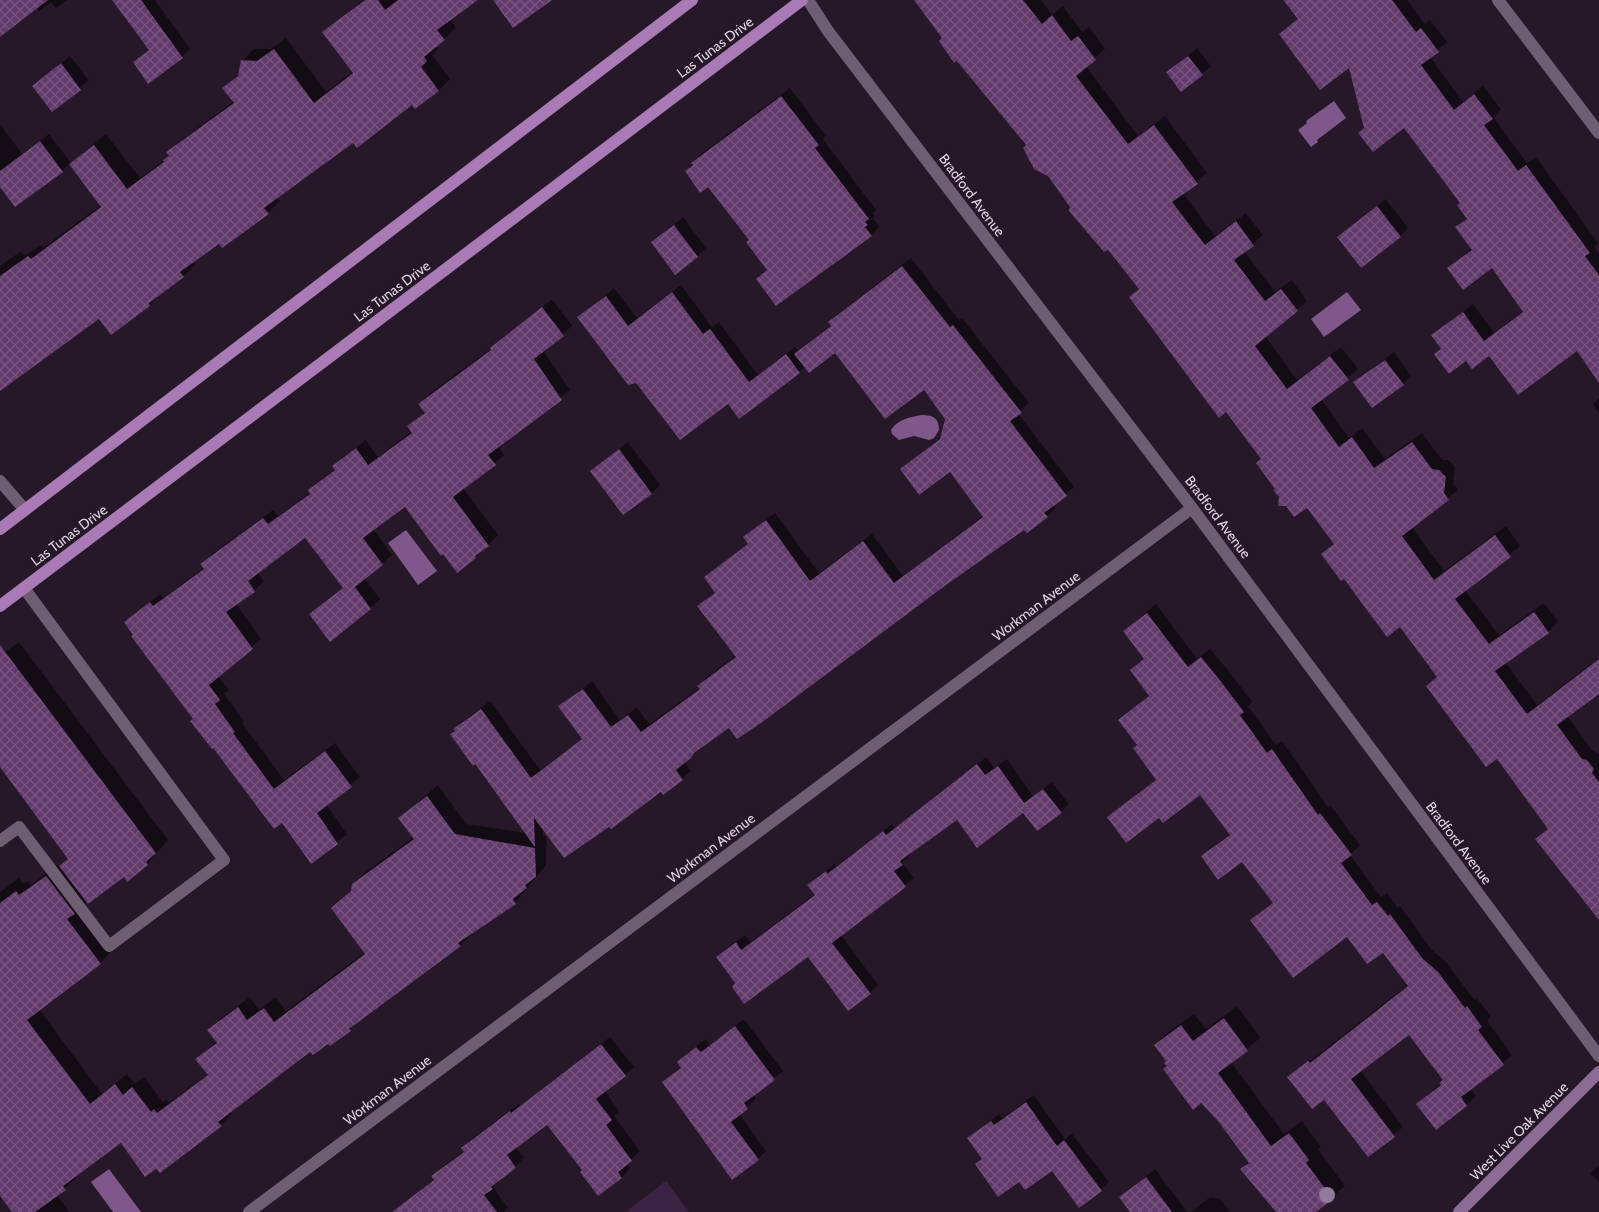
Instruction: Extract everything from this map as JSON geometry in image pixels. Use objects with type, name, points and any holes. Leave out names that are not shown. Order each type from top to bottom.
[{"type":"main road","points":[[0,528],[692,0]]},
{"type":"main road","name":"Las Tunas Drive","points":[[0,606],[802,0]]},
{"type":"street","name":"Bradford Avenue","points":[[808,0],[828,31],[1192,508],[1599,1056]]},
{"type":"street","points":[[1498,0],[1599,133]]},
{"type":"street","points":[[0,481],[25,510]]},
{"type":"street","name":"Workman Avenue","points":[[249,1212],[1192,508]]},
{"type":"street","points":[[0,841],[19,827],[109,946],[224,860],[24,588]]},
{"type":"street","name":"West Live Oak Avenue","points":[[1460,1212],[1599,1072]]},
{"type":"shaded area","points":[[1334,101],[1346,118],[1317,140],[1318,142],[1311,147],[1298,130],[1307,123],[1306,121]]},
{"type":"shaded area","points":[[1347,292],[1361,310],[1324,337],[1311,319]]},
{"type":"shaded area","points":[[922,415],[937,420],[939,430],[934,438],[929,440],[914,436],[899,440],[892,434],[891,430],[901,421]]},
{"type":"shaded area","points":[[406,530],[437,571],[418,585],[388,543]]},
{"type":"shaded area","points":[[109,1169],[141,1212],[113,1212],[91,1182]]},
{"type":"shaded area","points":[[666,1181],[689,1212],[627,1211]]},
{"type":"building","points":[[0,0],[48,0],[0,37]]},
{"type":"building","points":[[112,0],[141,0],[183,58],[148,84],[133,62],[149,50]]},
{"type":"building","points":[[365,0],[378,0],[385,10],[398,0],[478,0],[437,30],[445,40],[424,57],[427,61],[421,67],[439,91],[415,109],[412,105],[357,148],[353,143],[264,208],[269,214],[222,248],[219,244],[180,272],[184,277],[149,303],[150,306],[111,335],[99,319],[0,391],[0,276],[28,256],[31,259],[101,207],[69,164],[94,145],[127,189],[164,162],[163,160],[169,156],[166,152],[234,103],[222,88],[238,76],[241,60],[257,61],[274,49],[314,103],[353,73],[322,32]]},
{"type":"building","points":[[493,0],[552,0],[513,28]]},
{"type":"building","points":[[914,0],[1023,0],[1042,24],[1052,15],[1071,41],[1078,36],[1096,60],[1076,76],[1128,144],[1154,125],[1198,184],[1172,202],[1205,245],[1236,221],[1254,246],[1234,260],[1265,301],[1281,289],[1298,311],[1255,346],[1287,389],[1330,356],[1349,380],[1311,408],[1339,447],[1352,437],[1374,468],[1412,442],[1432,469],[1439,470],[1446,477],[1444,493],[1449,500],[1402,536],[1434,580],[1495,535],[1511,557],[1455,599],[1489,644],[1534,612],[1549,633],[1495,671],[1527,714],[1599,659],[1599,694],[1557,725],[1582,759],[1587,760],[1594,769],[1592,773],[1599,782],[1599,920],[1535,839],[1548,829],[1497,759],[1486,767],[1426,686],[1437,677],[1400,627],[1387,637],[1344,579],[1341,581],[1321,554],[1334,544],[1307,508],[1294,517],[1286,506],[1278,506],[1279,497],[1273,490],[1275,489],[1256,463],[1261,459],[1226,412],[1219,418],[1129,297],[1139,289],[1108,250],[1104,252],[1069,211],[1070,207],[1048,176],[1034,169],[1023,148],[1026,145],[957,61],[954,63],[939,41],[942,38]]},
{"type":"building","points":[[1283,0],[1392,0],[1416,32],[1421,28],[1439,52],[1421,65],[1454,110],[1474,94],[1493,119],[1484,125],[1518,171],[1526,165],[1590,253],[1585,256],[1599,275],[1599,383],[1577,351],[1518,395],[1489,356],[1472,369],[1466,361],[1449,374],[1434,354],[1441,349],[1431,335],[1463,312],[1484,341],[1523,312],[1492,268],[1463,290],[1447,268],[1472,250],[1455,227],[1467,219],[1457,205],[1460,203],[1404,128],[1373,152],[1358,133],[1364,128],[1349,68],[1320,90],[1279,34],[1298,19]]},
{"type":"building","points":[[1188,56],[1203,75],[1181,92],[1166,72]]},
{"type":"building","points":[[61,63],[81,90],[52,112],[32,86]]},
{"type":"building","points":[[781,96],[819,145],[815,148],[869,219],[865,222],[868,225],[865,227],[872,236],[776,306],[756,279],[767,270],[746,242],[749,240],[708,187],[700,193],[685,171],[693,165],[691,163]]},
{"type":"building","points":[[40,141],[63,172],[15,207],[0,187],[0,171]]},
{"type":"building","points":[[1377,206],[1401,237],[1361,268],[1337,237]]},
{"type":"building","points":[[674,225],[698,257],[675,275],[651,242]]},
{"type":"building","points":[[902,266],[950,327],[953,325],[1022,413],[1010,421],[1067,496],[1044,513],[1048,517],[1027,533],[1024,530],[946,585],[761,723],[737,739],[729,728],[694,753],[691,758],[676,770],[683,780],[663,795],[661,792],[611,829],[609,827],[564,858],[534,818],[535,847],[475,764],[473,766],[450,734],[455,731],[453,729],[481,709],[531,778],[582,739],[558,706],[583,689],[611,727],[628,715],[641,732],[700,689],[697,686],[736,657],[697,606],[715,593],[704,577],[748,544],[743,537],[766,520],[810,581],[863,541],[894,583],[983,517],[950,472],[919,495],[900,469],[940,439],[945,419],[924,390],[885,419],[835,353],[809,373],[794,354],[831,326],[828,322]]},
{"type":"building","points":[[672,292],[703,334],[710,329],[749,382],[786,354],[800,373],[739,419],[728,404],[680,440],[636,383],[628,385],[577,317],[606,296],[628,326]]},
{"type":"building","points":[[542,307],[564,336],[534,359],[562,400],[488,455],[496,465],[453,497],[489,546],[457,573],[443,554],[441,556],[405,507],[363,538],[383,565],[355,587],[371,609],[330,642],[309,614],[343,588],[305,538],[248,581],[255,592],[226,612],[253,649],[209,685],[220,700],[215,704],[235,732],[233,733],[274,789],[325,751],[352,787],[317,813],[338,844],[311,864],[282,823],[274,829],[213,748],[190,721],[193,719],[131,636],[133,635],[124,622],[150,602],[153,606],[204,569],[200,564],[263,518],[268,524],[310,494],[308,490],[335,470],[332,466],[356,448],[368,465],[412,433],[407,426],[425,413],[418,404],[491,350],[490,348]]},
{"type":"building","points":[[1385,360],[1404,385],[1372,408],[1353,382]]},
{"type":"building","points":[[619,449],[652,494],[623,515],[590,471]]},
{"type":"building","points":[[1147,613],[1188,667],[1201,657],[1222,683],[1244,712],[1240,715],[1267,753],[1272,749],[1318,815],[1320,813],[1352,855],[1341,863],[1372,905],[1377,902],[1388,916],[1390,914],[1422,958],[1438,972],[1465,1008],[1467,1006],[1482,1027],[1478,1030],[1504,1065],[1461,1097],[1467,1106],[1436,1130],[1416,1104],[1441,1085],[1439,1083],[1443,1080],[1409,1035],[1351,1079],[1395,1137],[1368,1157],[1324,1100],[1312,1109],[1287,1077],[1308,1061],[1310,1063],[1408,986],[1383,953],[1367,964],[1347,937],[1293,978],[1250,920],[1273,903],[1242,862],[1218,880],[1201,856],[1230,835],[1200,795],[1163,823],[1159,818],[1126,843],[1107,817],[1156,780],[1133,748],[1137,745],[1118,720],[1149,696],[1130,670],[1144,659],[1123,631]]},
{"type":"building","points":[[0,645],[156,853],[146,862],[148,865],[127,882],[124,877],[88,904],[59,866],[68,859],[0,767]]},
{"type":"building","points":[[977,764],[985,775],[998,766],[1024,803],[1043,789],[1062,813],[1037,831],[1023,813],[977,848],[957,820],[900,861],[903,865],[894,871],[906,887],[832,943],[871,994],[848,1011],[808,957],[744,1004],[732,987],[735,983],[716,957],[736,942],[741,950],[815,895],[807,885],[826,871],[827,874],[883,831],[886,835]]},
{"type":"building","points":[[427,796],[455,834],[535,848],[536,877],[525,885],[527,888],[513,899],[516,904],[458,943],[461,946],[349,1029],[351,1031],[313,1055],[310,1052],[218,1122],[222,1126],[160,1173],[156,1169],[145,1177],[121,1143],[63,1186],[66,1190],[35,1212],[12,1212],[0,1196],[0,903],[16,891],[19,895],[46,876],[75,914],[67,919],[101,964],[27,1020],[90,1104],[115,1084],[123,1095],[132,1087],[151,1112],[154,1109],[157,1113],[208,1075],[195,1059],[217,1043],[207,1030],[238,1007],[247,1020],[264,1008],[274,1022],[365,954],[331,908],[351,891],[352,884],[414,839],[398,818]]},
{"type":"building","points":[[1224,1018],[1248,1051],[1218,1073],[1271,1146],[1289,1133],[1309,1160],[1306,1163],[1333,1199],[1316,1212],[1276,1212],[1240,1169],[1249,1163],[1218,1121],[1201,1103],[1193,1110],[1163,1069],[1167,1066],[1164,1063],[1166,1061],[1154,1045],[1181,1025],[1193,1041]]},
{"type":"building","points":[[735,1026],[775,1080],[744,1103],[748,1109],[731,1122],[759,1160],[732,1180],[662,1082],[681,1068],[677,1062],[696,1047],[701,1052]]},
{"type":"building","points":[[601,1044],[626,1076],[596,1099],[612,1120],[606,1125],[632,1161],[618,1172],[622,1178],[598,1196],[580,1172],[582,1170],[547,1125],[507,1155],[516,1168],[491,1187],[493,1189],[484,1195],[497,1212],[392,1212],[434,1180],[431,1176],[464,1152],[461,1148],[510,1111],[511,1113]]},
{"type":"building","points":[[1026,1102],[1057,1146],[1064,1140],[1102,1191],[1079,1208],[1052,1171],[1025,1190],[1019,1182],[998,1197],[975,1164],[982,1159],[967,1138],[991,1121],[994,1125]]},
{"type":"building","points":[[1146,1177],[1172,1212],[1130,1212],[1119,1197]]}]
